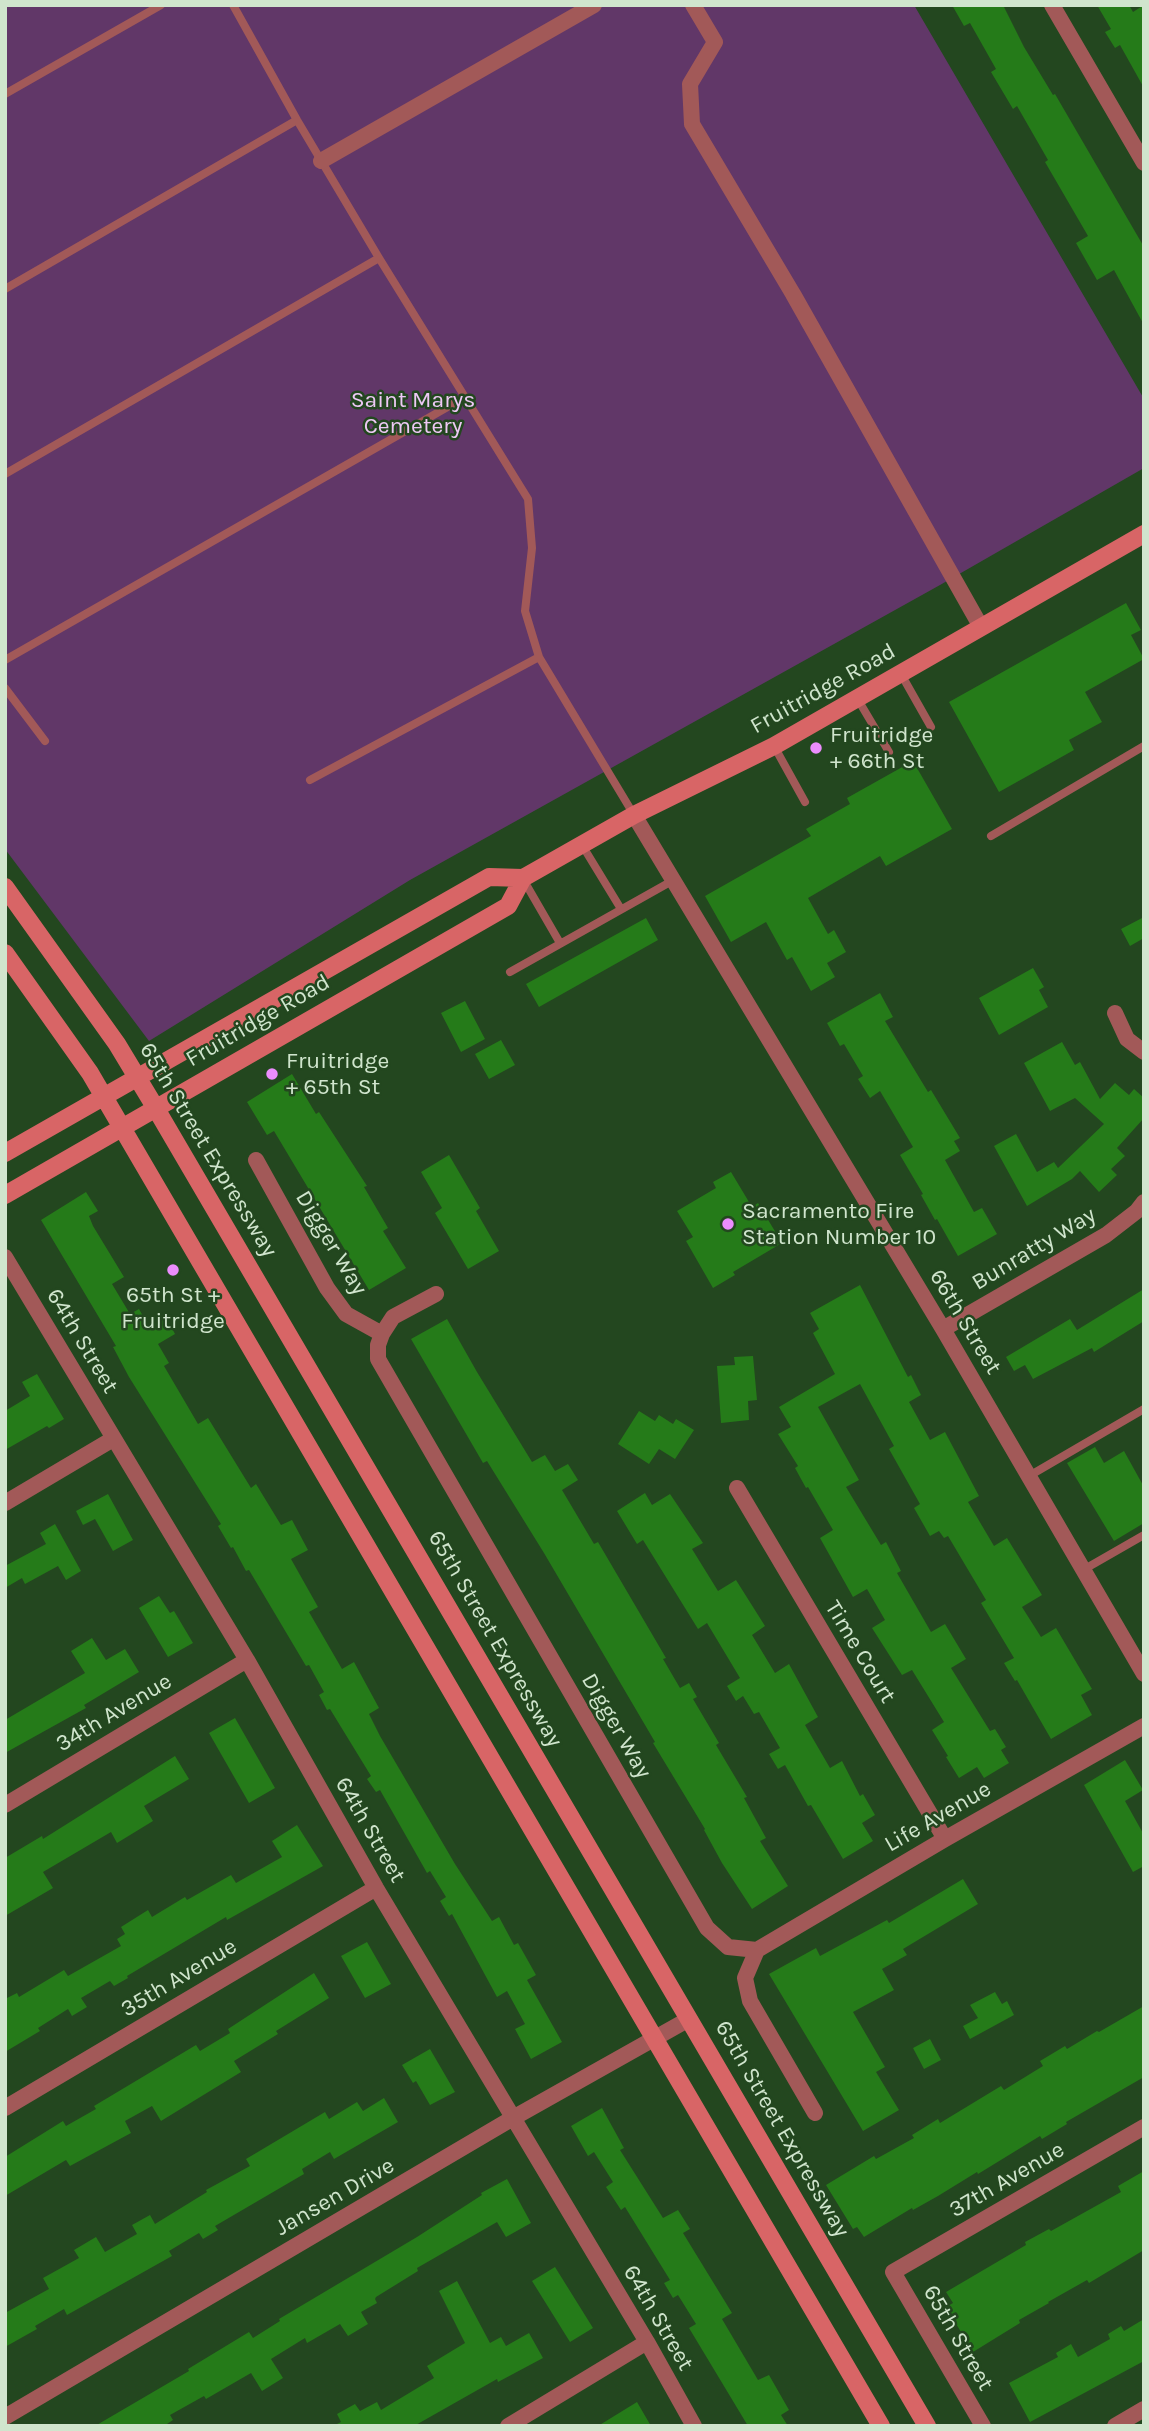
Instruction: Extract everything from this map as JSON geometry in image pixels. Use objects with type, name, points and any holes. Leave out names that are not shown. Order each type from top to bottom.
[{"type":"main road","name":"Fruitridge Road","points":[[5,1153],[489,877],[523,878],[634,815],[774,746],[1144,534]]},
{"type":"main road","name":"Fruitridge Road","points":[[5,1195],[508,906],[523,878]]},
{"type":"main road","name":"65th Street Expressway","points":[[5,887],[117,1044],[155,1107],[927,2426]]},
{"type":"main road","points":[[5,953],[104,1096],[881,2426]]},
{"type":"street","points":[[321,161],[594,5]]},
{"type":"street","points":[[693,5],[715,42],[691,84],[692,124],[793,294],[981,627]]},
{"type":"street","points":[[1052,5],[1144,163]]},
{"type":"street","name":"66th Street","points":[[634,815],[943,1329],[1144,1674]]},
{"type":"street","points":[[1115,1013],[1127,1039],[1144,1052]]},
{"type":"street","name":"Digger Way","points":[[256,1160],[327,1288],[346,1314],[382,1334],[378,1345],[378,1359],[707,1928],[728,1947],[757,1950]]},
{"type":"street","name":"Bunratty Way","points":[[943,1329],[1106,1235],[1138,1210],[1144,1202]]},
{"type":"street","name":"64th Street","points":[[5,1257],[247,1660],[376,1888],[647,2342],[694,2426]]},
{"type":"street","points":[[382,1334],[393,1317],[436,1294]]},
{"type":"street","points":[[5,1503],[113,1439]]},
{"type":"street","name":"Time Court","points":[[737,1488],[945,1839]]},
{"type":"street","name":"34th Avenue","points":[[5,1805],[247,1660]]},
{"type":"street","name":"Life Avenue","points":[[757,1950],[1144,1726]]},
{"type":"street","name":"35th Avenue","points":[[5,2108],[376,1888]]},
{"type":"street","points":[[757,1950],[744,1978],[750,2001],[815,2113]]},
{"type":"street","name":"Jansen Drive","points":[[5,2417],[513,2118],[689,2019]]},
{"type":"street","name":"37th Avenue","points":[[893,2272],[1144,2127]]},
{"type":"street","name":"65th Street","points":[[893,2272],[982,2426]]},
{"type":"street","points":[[508,2426],[647,2342]]},
{"type":"street","points":[[1115,2426],[1144,2409]]},
{"type":"lane","points":[[5,94],[161,5]]},
{"type":"lane","points":[[233,5],[321,161],[528,499],[532,548],[525,611],[539,657],[634,815]]},
{"type":"lane","points":[[5,289],[297,120]]},
{"type":"lane","points":[[5,474],[379,258]]},
{"type":"lane","points":[[5,660],[465,397]]},
{"type":"lane","points":[[310,780],[539,657]]},
{"type":"lane","points":[[901,673],[931,727]]},
{"type":"lane","points":[[5,688],[45,741]]},
{"type":"lane","points":[[857,698],[889,752]]},
{"type":"lane","points":[[774,746],[804,802]]},
{"type":"lane","points":[[991,836],[1144,747]]},
{"type":"lane","points":[[582,845],[621,909]]},
{"type":"lane","points":[[523,878],[560,943]]},
{"type":"lane","points":[[510,972],[672,880]]},
{"type":"lane","points":[[1029,1476],[1144,1409]]},
{"type":"lane","points":[[1083,1570],[1144,1535]]},
{"type":"green space","name":"Saint Marys Cemetery","points":[[5,5],[914,5],[1144,399],[1144,468],[940,585],[410,880],[149,1041],[5,849]]},
{"type":"building","points":[[952,5],[1003,5],[1024,47],[1053,95],[1055,94],[1144,247],[1144,325],[1114,270],[1097,280],[1076,243],[1088,236],[1045,162],[1048,160],[1017,106],[1013,109],[991,72],[996,69],[970,23],[964,26]]},
{"type":"building","points":[[1097,5],[1129,5],[1133,12],[1144,5],[1144,88],[1120,45],[1115,48],[1105,32],[1111,29]]},
{"type":"building","points":[[1126,603],[1141,630],[1131,635],[1144,659],[1085,692],[1102,722],[1069,740],[1074,750],[999,792],[949,702]]},
{"type":"building","points":[[913,761],[952,829],[886,866],[880,856],[808,898],[828,934],[834,930],[846,952],[827,963],[835,977],[811,991],[792,957],[787,960],[766,922],[731,942],[705,896],[811,836],[806,829],[850,804],[847,798]]},
{"type":"building","points":[[1144,917],[1144,938],[1130,946],[1121,929]]},
{"type":"building","points":[[646,918],[658,940],[539,1007],[526,984]]},
{"type":"building","points":[[1033,968],[1044,987],[1039,990],[1048,1007],[999,1035],[979,998]]},
{"type":"building","points":[[880,993],[893,1017],[885,1021],[928,1092],[931,1090],[960,1138],[954,1141],[960,1151],[945,1160],[974,1212],[982,1208],[997,1234],[958,1256],[900,1155],[913,1147],[880,1091],[870,1098],[858,1079],[863,1076],[844,1044],[840,1046],[827,1023]]},
{"type":"building","points":[[465,1001],[485,1039],[461,1052],[441,1013]]},
{"type":"building","points":[[501,1040],[515,1065],[489,1079],[475,1054]]},
{"type":"building","points":[[1062,1042],[1075,1065],[1080,1062],[1100,1099],[1115,1083],[1129,1095],[1134,1089],[1144,1098],[1144,1118],[1117,1148],[1125,1156],[1111,1169],[1117,1175],[1099,1192],[1080,1171],[1072,1179],[1027,1206],[994,1146],[1016,1134],[1037,1172],[1054,1162],[1058,1168],[1104,1124],[1075,1098],[1050,1111],[1024,1063]]},
{"type":"building","points":[[292,1074],[316,1114],[319,1112],[367,1186],[364,1187],[388,1228],[383,1231],[406,1268],[369,1290],[274,1131],[267,1135],[247,1102]]},
{"type":"building","points":[[449,1155],[480,1208],[476,1211],[499,1251],[468,1269],[435,1213],[442,1208],[421,1172]]},
{"type":"building","name":"Sacramento Fire Station Number 10","points":[[731,1172],[752,1207],[758,1203],[782,1243],[733,1272],[735,1275],[713,1288],[686,1241],[693,1237],[677,1211],[716,1188],[713,1182]]},
{"type":"building","points":[[86,1192],[98,1211],[89,1216],[93,1226],[124,1277],[112,1284],[130,1314],[139,1309],[149,1327],[166,1317],[175,1334],[158,1344],[169,1363],[164,1366],[198,1424],[208,1418],[251,1488],[256,1484],[281,1525],[292,1520],[308,1550],[291,1559],[318,1607],[309,1612],[342,1669],[354,1662],[379,1708],[369,1714],[380,1736],[455,1864],[492,1921],[499,1917],[514,1945],[518,1943],[536,1975],[527,1980],[562,2042],[531,2059],[515,2029],[525,2024],[507,1991],[497,1997],[452,1914],[449,1916],[440,1901],[446,1897],[430,1871],[427,1873],[380,1790],[376,1792],[367,1779],[371,1776],[330,1709],[327,1710],[319,1695],[324,1692],[309,1665],[306,1666],[249,1570],[246,1571],[233,1547],[231,1548],[218,1526],[221,1524],[129,1377],[113,1347],[116,1346],[41,1220]]},
{"type":"building","points":[[860,1285],[908,1377],[911,1375],[921,1395],[909,1402],[930,1440],[945,1432],[979,1496],[968,1502],[994,1546],[1007,1538],[1042,1595],[1022,1607],[1041,1637],[1056,1628],[1092,1689],[1081,1695],[1092,1715],[1051,1739],[1017,1680],[1015,1681],[1004,1663],[1014,1658],[981,1603],[986,1600],[948,1536],[944,1538],[939,1531],[930,1536],[914,1508],[920,1504],[889,1449],[894,1446],[860,1384],[818,1407],[859,1480],[846,1487],[881,1545],[886,1542],[901,1571],[897,1573],[931,1632],[945,1624],[966,1659],[951,1668],[990,1731],[995,1729],[1006,1747],[1001,1750],[1009,1763],[984,1778],[977,1767],[959,1778],[946,1757],[948,1756],[932,1730],[944,1722],[912,1670],[902,1675],[872,1628],[885,1620],[867,1589],[853,1597],[820,1538],[833,1530],[808,1487],[806,1488],[795,1468],[798,1466],[778,1434],[791,1427],[779,1407],[835,1374],[813,1333],[819,1329],[810,1313]]},
{"type":"building","points":[[1144,1289],[1144,1321],[1094,1352],[1092,1348],[1033,1379],[1025,1365],[1014,1371],[1006,1357],[1070,1319],[1077,1330]]},
{"type":"building","points":[[447,1319],[532,1462],[545,1455],[555,1471],[568,1464],[578,1480],[562,1490],[594,1544],[598,1542],[666,1658],[663,1659],[680,1688],[689,1683],[697,1697],[693,1699],[719,1743],[716,1745],[747,1797],[744,1798],[766,1838],[760,1841],[788,1886],[752,1909],[722,1863],[705,1829],[544,1553],[487,1461],[483,1463],[411,1339]]},
{"type":"building","points":[[753,1356],[757,1400],[748,1401],[749,1420],[721,1423],[717,1366],[735,1365],[734,1357]]},
{"type":"building","points":[[37,1374],[64,1419],[5,1450],[5,1411],[30,1396],[22,1382]]},
{"type":"building","points":[[639,1411],[655,1421],[659,1415],[673,1424],[676,1419],[694,1430],[675,1459],[659,1449],[649,1464],[618,1444]]},
{"type":"building","points":[[1095,1447],[1104,1463],[1124,1451],[1144,1487],[1144,1523],[1114,1541],[1067,1463]]},
{"type":"building","points":[[645,1493],[652,1505],[670,1494],[703,1543],[692,1549],[718,1591],[736,1580],[765,1626],[752,1635],[775,1673],[789,1664],[818,1717],[805,1725],[830,1768],[842,1761],[860,1796],[863,1794],[875,1815],[862,1823],[873,1841],[843,1859],[785,1765],[778,1769],[769,1754],[780,1748],[759,1712],[754,1714],[743,1696],[736,1701],[727,1686],[740,1678],[707,1623],[698,1629],[643,1540],[637,1544],[617,1511]]},
{"type":"building","points":[[108,1494],[133,1540],[113,1551],[95,1519],[83,1525],[76,1511]]},
{"type":"building","points":[[55,1524],[81,1571],[66,1580],[58,1566],[25,1584],[22,1578],[5,1588],[5,1566],[46,1544],[40,1533]]},
{"type":"building","points":[[159,1596],[170,1613],[174,1611],[193,1643],[168,1657],[139,1608]]},
{"type":"building","points":[[92,1638],[106,1660],[125,1649],[139,1672],[84,1705],[86,1708],[5,1753],[5,1720],[85,1673],[71,1651]]},
{"type":"building","points":[[235,1718],[275,1788],[249,1803],[209,1733]]},
{"type":"building","points":[[175,1756],[189,1779],[144,1806],[153,1821],[117,1843],[111,1832],[43,1872],[53,1888],[5,1916],[5,1858],[42,1836],[43,1839]]},
{"type":"building","points":[[1125,1760],[1143,1790],[1125,1801],[1144,1835],[1144,1866],[1133,1872],[1084,1785]]},
{"type":"building","points":[[297,1825],[323,1866],[227,1920],[226,1917],[114,1986],[110,1981],[81,1998],[87,2007],[72,2016],[68,2009],[38,2028],[40,2031],[5,2052],[5,1999],[17,1993],[19,1997],[64,1970],[68,1976],[121,1946],[117,1939],[125,1934],[121,1927],[148,1910],[152,1917],[185,1897],[187,1900],[231,1875],[236,1883],[282,1857],[272,1841]]},
{"type":"building","points":[[963,1879],[978,1904],[903,1949],[907,1955],[882,1969],[894,1990],[853,2012],[885,2067],[876,2072],[899,2110],[863,2131],[769,1974],[816,1948],[820,1956],[887,1920],[889,1923]]},
{"type":"building","points":[[367,1942],[391,1984],[365,1998],[341,1956]]},
{"type":"building","points":[[314,1973],[329,1998],[234,2061],[241,2072],[161,2121],[152,2106],[125,2121],[131,2133],[70,2166],[66,2160],[5,2196],[5,2157],[63,2121],[66,2126],[96,2109],[94,2106],[196,2045],[200,2051],[230,2033],[228,2029]]},
{"type":"building","points":[[995,1992],[1002,2004],[1007,2001],[1014,2015],[970,2039],[963,2026],[978,2018],[970,2005]]},
{"type":"building","points":[[1144,2006],[1144,2077],[1042,2139],[1040,2136],[864,2237],[857,2227],[853,2229],[826,2185],[874,2156],[876,2159],[914,2138],[912,2135],[938,2119],[940,2123],[1001,2086],[1004,2090],[1043,2066],[1040,2061],[1065,2046],[1067,2049]]},
{"type":"building","points":[[930,2039],[941,2060],[924,2069],[913,2048]]},
{"type":"building","points":[[430,2049],[455,2092],[430,2105],[416,2081],[413,2083],[402,2065]]},
{"type":"building","points":[[384,2098],[398,2122],[334,2159],[330,2152],[302,2169],[304,2174],[215,2226],[218,2230],[203,2239],[199,2233],[169,2251],[172,2256],[67,2315],[64,2309],[35,2326],[37,2329],[5,2347],[5,2313],[49,2289],[43,2278],[79,2258],[74,2250],[96,2237],[105,2252],[137,2234],[132,2225],[150,2215],[155,2224],[207,2192],[206,2190],[250,2166],[246,2159],[325,2112],[329,2119],[357,2102],[363,2111]]},
{"type":"building","points":[[602,2108],[624,2148],[620,2150],[663,2218],[678,2210],[690,2229],[683,2233],[732,2313],[722,2319],[758,2380],[769,2375],[789,2410],[781,2415],[788,2426],[748,2426],[689,2328],[696,2324],[678,2295],[673,2298],[664,2283],[670,2280],[625,2207],[621,2210],[606,2187],[613,2182],[594,2152],[588,2156],[571,2126]]},
{"type":"building","points":[[1144,2171],[1144,2250],[1089,2283],[1087,2280],[1048,2302],[973,2352],[946,2307],[953,2303],[946,2292],[1026,2245],[1025,2242],[1049,2229],[1051,2231],[1121,2192],[1118,2186]]},
{"type":"building","points":[[507,2179],[531,2223],[506,2237],[497,2222],[417,2268],[418,2271],[376,2297],[377,2303],[361,2312],[368,2324],[348,2336],[340,2324],[307,2343],[305,2338],[271,2359],[283,2378],[262,2391],[251,2373],[206,2399],[204,2396],[170,2415],[173,2420],[164,2426],[95,2426],[249,2332],[253,2338],[280,2321],[279,2319],[417,2237],[482,2195],[481,2193]]},
{"type":"building","points":[[555,2267],[593,2328],[570,2342],[532,2281]]},
{"type":"building","points":[[457,2281],[490,2343],[501,2337],[506,2346],[529,2333],[543,2358],[498,2382],[497,2379],[414,2426],[333,2426],[341,2422],[337,2414],[355,2404],[360,2411],[377,2402],[381,2410],[434,2378],[427,2366],[465,2343],[439,2291]]},
{"type":"building","points":[[1144,2319],[1144,2361],[1030,2422],[1009,2383],[1058,2357],[1056,2353],[1071,2344],[1078,2357],[1110,2339],[1108,2334],[1121,2326],[1124,2331]]},
{"type":"building","points":[[637,2402],[651,2426],[598,2426]]},
{"type":"place","name":"Fruitridge + 66th St","points":[[816,748]]},
{"type":"place","name":"Fruitridge + 65th St","points":[[272,1074]]},
{"type":"place","name":"Sacramento Fire Station Number 10","points":[[728,1224]]},
{"type":"place","name":"65th St + Fruitridge","points":[[173,1270]]}]
